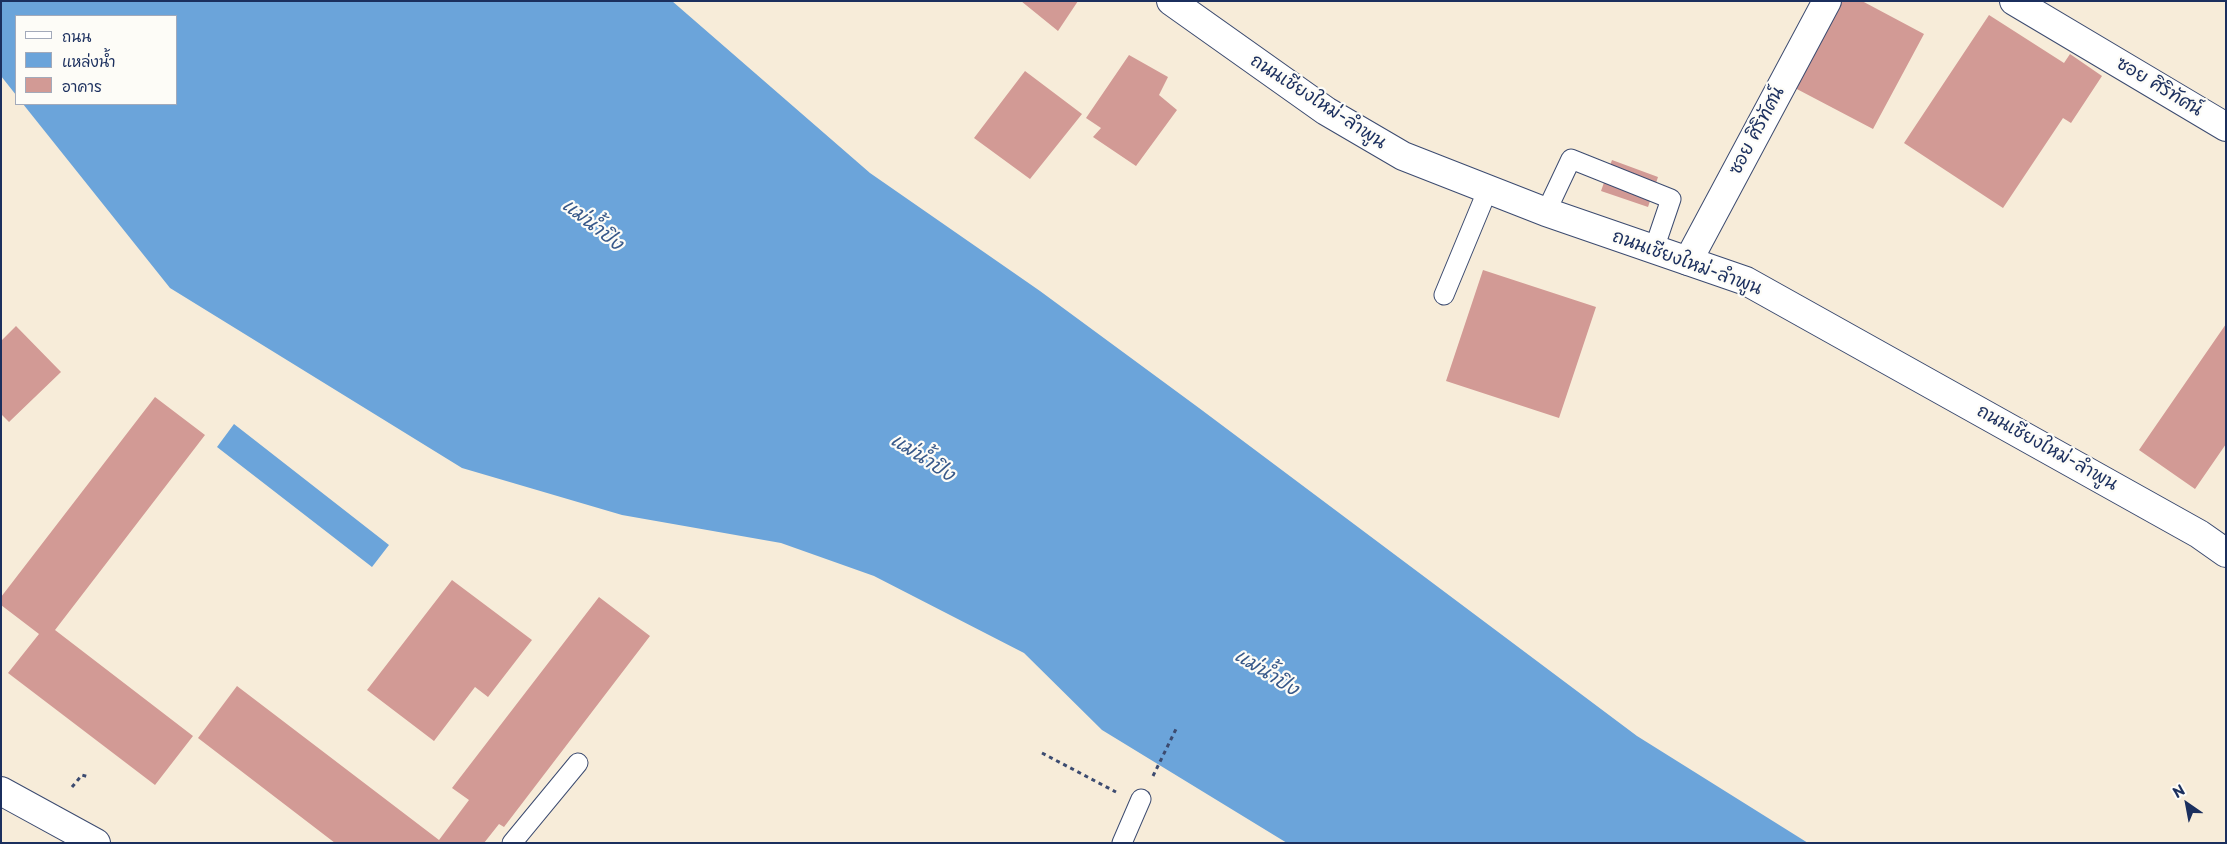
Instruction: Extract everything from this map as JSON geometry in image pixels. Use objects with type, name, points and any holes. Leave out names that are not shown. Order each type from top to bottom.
[{"type":"main road","name":"ถนนเชียงใหม่-ลำพูน","points":[[1171,1],[1334,116],[1403,156],[1546,212],[1754,285],[2190,529],[2226,553]]},
{"type":"main road","name":"ซอย ศิริทัศน์","points":[[1688,261],[1827,1]]},
{"type":"main road","name":"ซอย ศิริทัศน์","points":[[2014,1],[2226,127]]},
{"type":"main road","points":[[1,791],[87,840]]},
{"type":"lane","points":[[1546,212],[1572,158],[1672,199],[1654,249]]},
{"type":"lane","points":[[1444,294],[1488,189]]},
{"type":"lane","points":[[512,843],[578,763]]},
{"type":"lane","points":[[1122,843],[1140,802]]},
{"type":"path","points":[[1042,753],[1140,802],[1176,727]]},
{"type":"path","points":[[72,787],[82,775],[90,777]]},
{"type":"water","name":"แม่น้ำปิง","points":[[1,1],[672,1],[870,173],[1040,291],[1637,736],[1808,843],[1287,843],[1102,730],[1024,653],[874,576],[781,543],[622,515],[462,468],[170,288],[24,105],[178,105],[178,15],[15,15],[15,94],[1,76]]},
{"type":"water","points":[[234,424],[389,545],[372,567],[217,447]]},
{"type":"building","points":[[1021,1],[1078,1],[1058,31]]},
{"type":"building","points":[[1839,1],[1862,1],[1924,34],[1873,129],[1793,87]]},
{"type":"building","points":[[1989,15],[2064,63],[2070,54],[2102,76],[2071,123],[2063,118],[2003,208],[1904,143]]},
{"type":"building","points":[[1129,55],[1168,77],[1159,95],[1177,110],[1136,166],[1093,137],[1101,128],[1086,118]]},
{"type":"building","points":[[1025,71],[1082,114],[1030,179],[974,138]]},
{"type":"building","points":[[1612,160],[1658,177],[1648,207],[1601,191]]},
{"type":"building","points":[[1483,270],[1596,307],[1559,418],[1446,381]]},
{"type":"building","points":[[2226,324],[2226,444],[2195,489],[2139,450]]},
{"type":"building","points":[[16,326],[61,372],[9,422],[1,414],[1,341]]},
{"type":"building","points":[[155,397],[205,435],[55,630],[193,736],[155,785],[8,673],[39,634],[1,605],[1,597]]},
{"type":"building","points":[[452,580],[532,640],[488,697],[475,687],[434,741],[367,690]]},
{"type":"building","points":[[599,597],[650,636],[504,827],[499,824],[484,843],[335,843],[198,738],[237,686],[439,840],[469,800],[452,788]]}]
